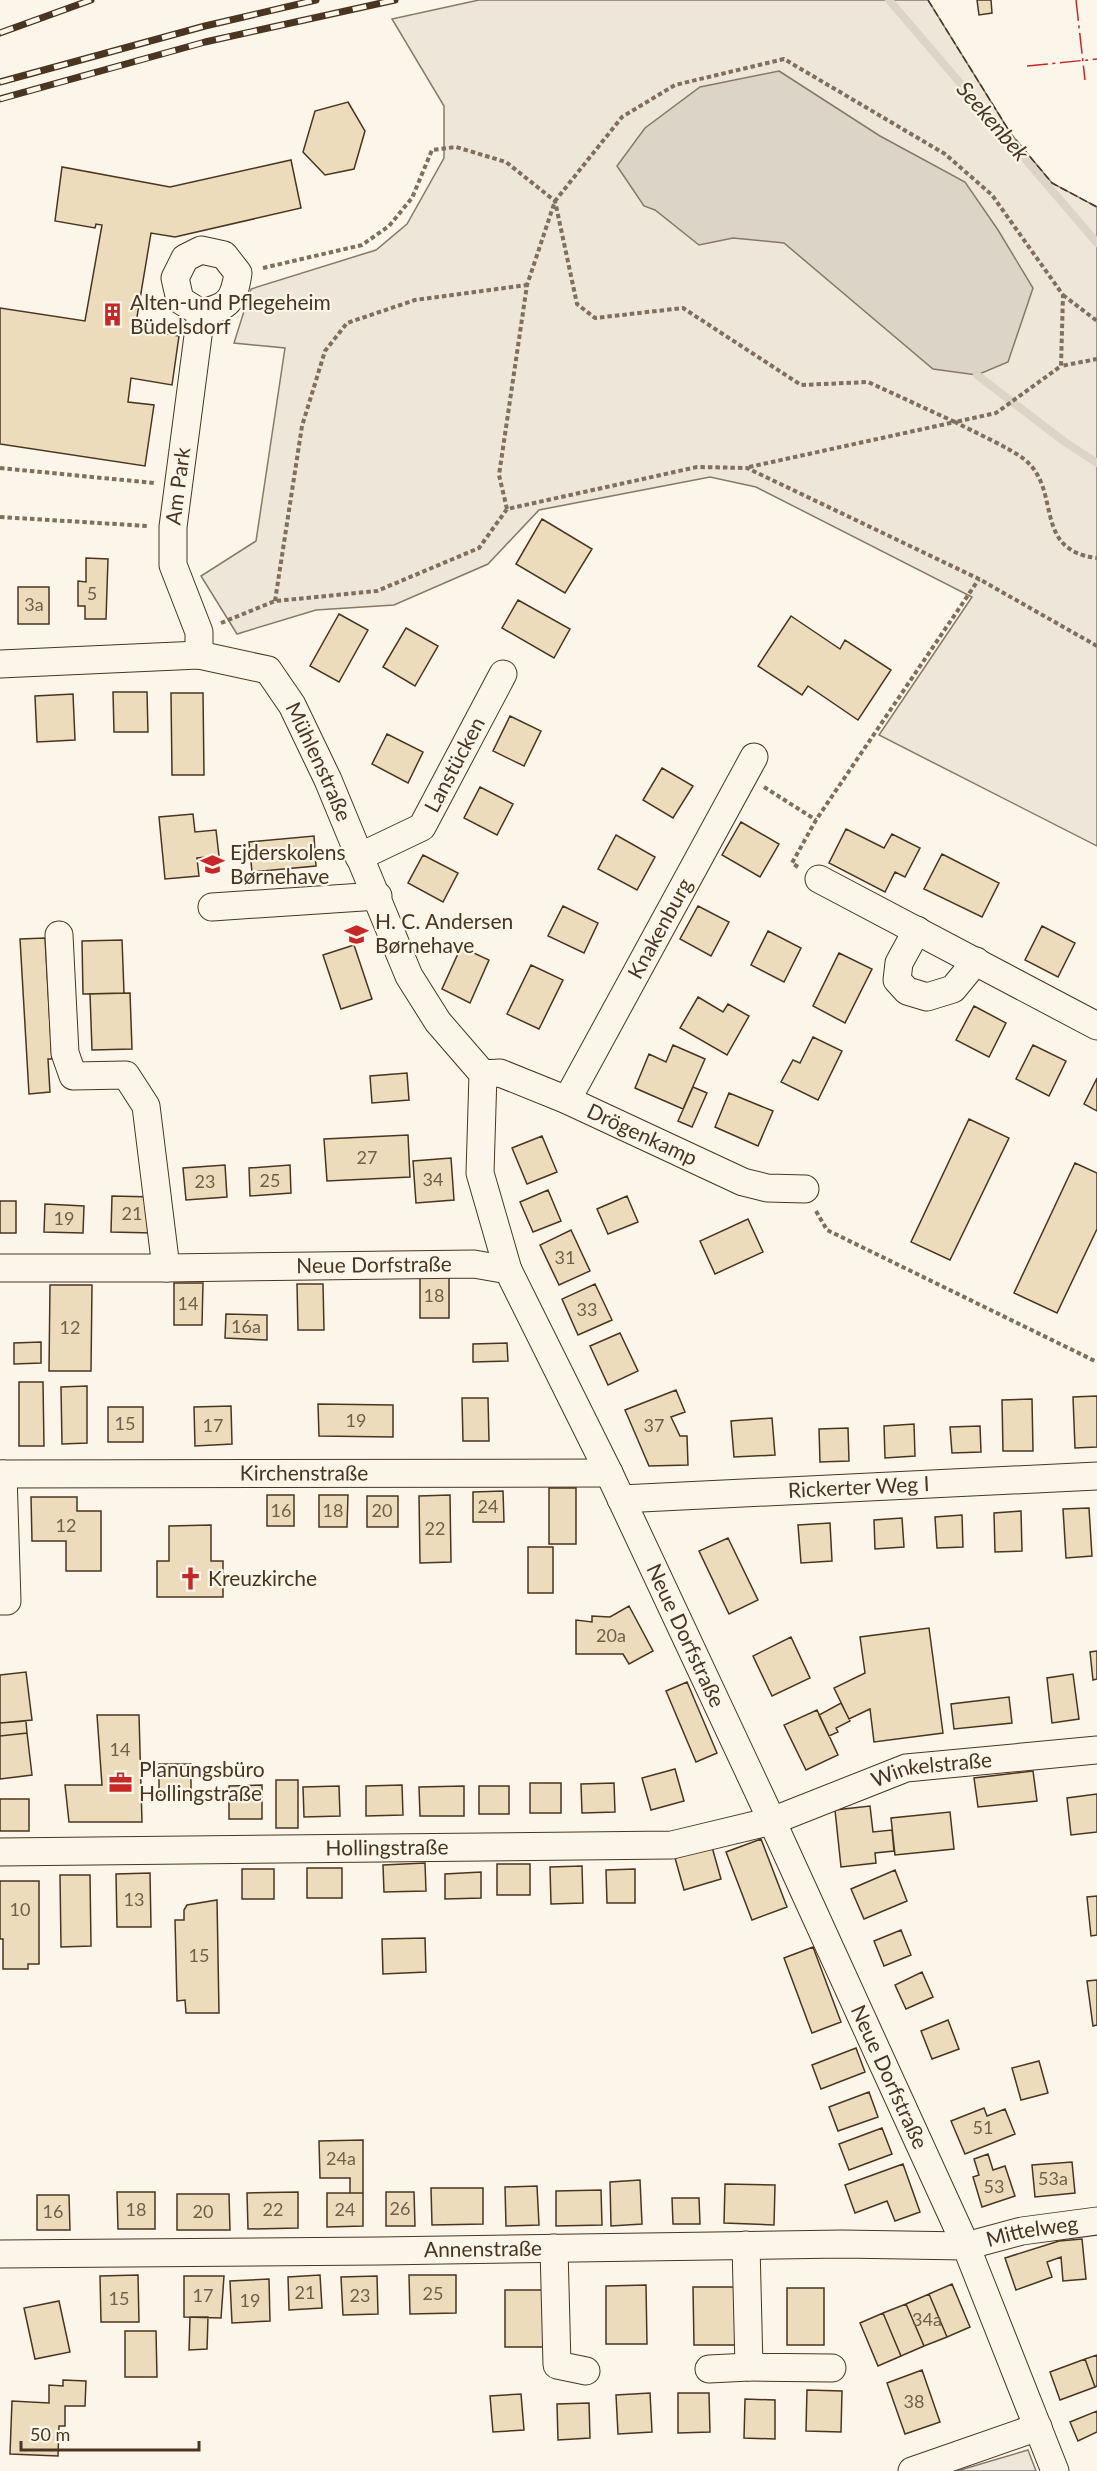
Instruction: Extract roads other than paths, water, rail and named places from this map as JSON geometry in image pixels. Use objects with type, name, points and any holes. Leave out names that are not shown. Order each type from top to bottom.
[{"type":"street","points":[[201,250],[224,255],[238,273],[235,292],[221,308],[201,313],[180,300],[175,278],[185,258],[201,250]]},
{"type":"street","name":"Am Park","points":[[199,644],[173,565],[173,527],[201,313]]},
{"type":"street","name":"Mühlenstraße","points":[[0,664],[199,644],[268,670],[297,715],[328,780],[359,857],[378,896],[409,976],[438,1022],[483,1074]]},
{"type":"street","name":"Lanstücken","points":[[359,857],[422,827],[503,674]]},
{"type":"street","name":"Knakenburg","points":[[567,1100],[749,766]]},
{"type":"street","points":[[819,879],[1097,1026]]},
{"type":"street","points":[[212,907],[378,896]]},
{"type":"street","points":[[917,930],[899,963],[897,980],[908,991],[927,997],[953,989],[976,961]]},
{"type":"street","points":[[59,935],[65,1053],[73,1076],[126,1075],[146,1106],[166,1269]]},
{"type":"street","name":"Drögenkamp","points":[[483,1074],[500,1073],[567,1100],[743,1182],[767,1188],[805,1189]]},
{"type":"street","points":[[483,1074],[480,1173],[508,1270]]},
{"type":"street","name":"Neue Dorfstraße","points":[[0,1268],[166,1269],[474,1264],[508,1270],[609,1473],[772,1821],[966,2246],[1055,2471]]},
{"type":"street","name":"Kirchenstraße","points":[[1,1474],[609,1473]]},
{"type":"street","points":[[0,1601],[7,1601],[1,1474]]},
{"type":"street","name":"Rickerter Weg I","points":[[621,1499],[1097,1476]]},
{"type":"street","name":"Winkelstraße","points":[[772,1821],[906,1768],[1097,1750]]},
{"type":"street","name":"Hollingstraße","points":[[0,1852],[672,1845],[772,1821]]},
{"type":"street","name":"Mittelweg","points":[[966,2246],[1022,2232],[1097,2221]]},
{"type":"street","name":"Annenstraße","points":[[0,2254],[842,2244],[966,2246]]},
{"type":"street","points":[[746,2245],[749,2367]]},
{"type":"street","points":[[554,2248],[557,2365],[586,2371]]},
{"type":"street","points":[[709,2369],[832,2368]]},
{"type":"street","points":[[912,2471],[1038,2427]]},
{"type":"waterway","name":"Seekenbek","points":[[889,0],[1097,243]]},
{"type":"waterway","points":[[977,375],[1065,442],[1097,463]]},
{"type":"railway","points":[[0,33],[91,0]]},
{"type":"railway","points":[[0,82],[205,26],[316,0]]},
{"type":"railway","points":[[0,99],[205,42],[395,0]]},
{"type":"place","name":"Alten-und Pflegeheim Büdelsdorf","points":[[112,315]]},
{"type":"place","name":"Ejderskolens Børnehave","points":[[212,865]]},
{"type":"place","name":"H. C. Andersen Børnehave","points":[[357,934]]},
{"type":"place","name":"Kreuzkirche","points":[[190,1579]]},
{"type":"place","name":"Planungsbüro Hollingstraße","points":[[121,1782]]}]
